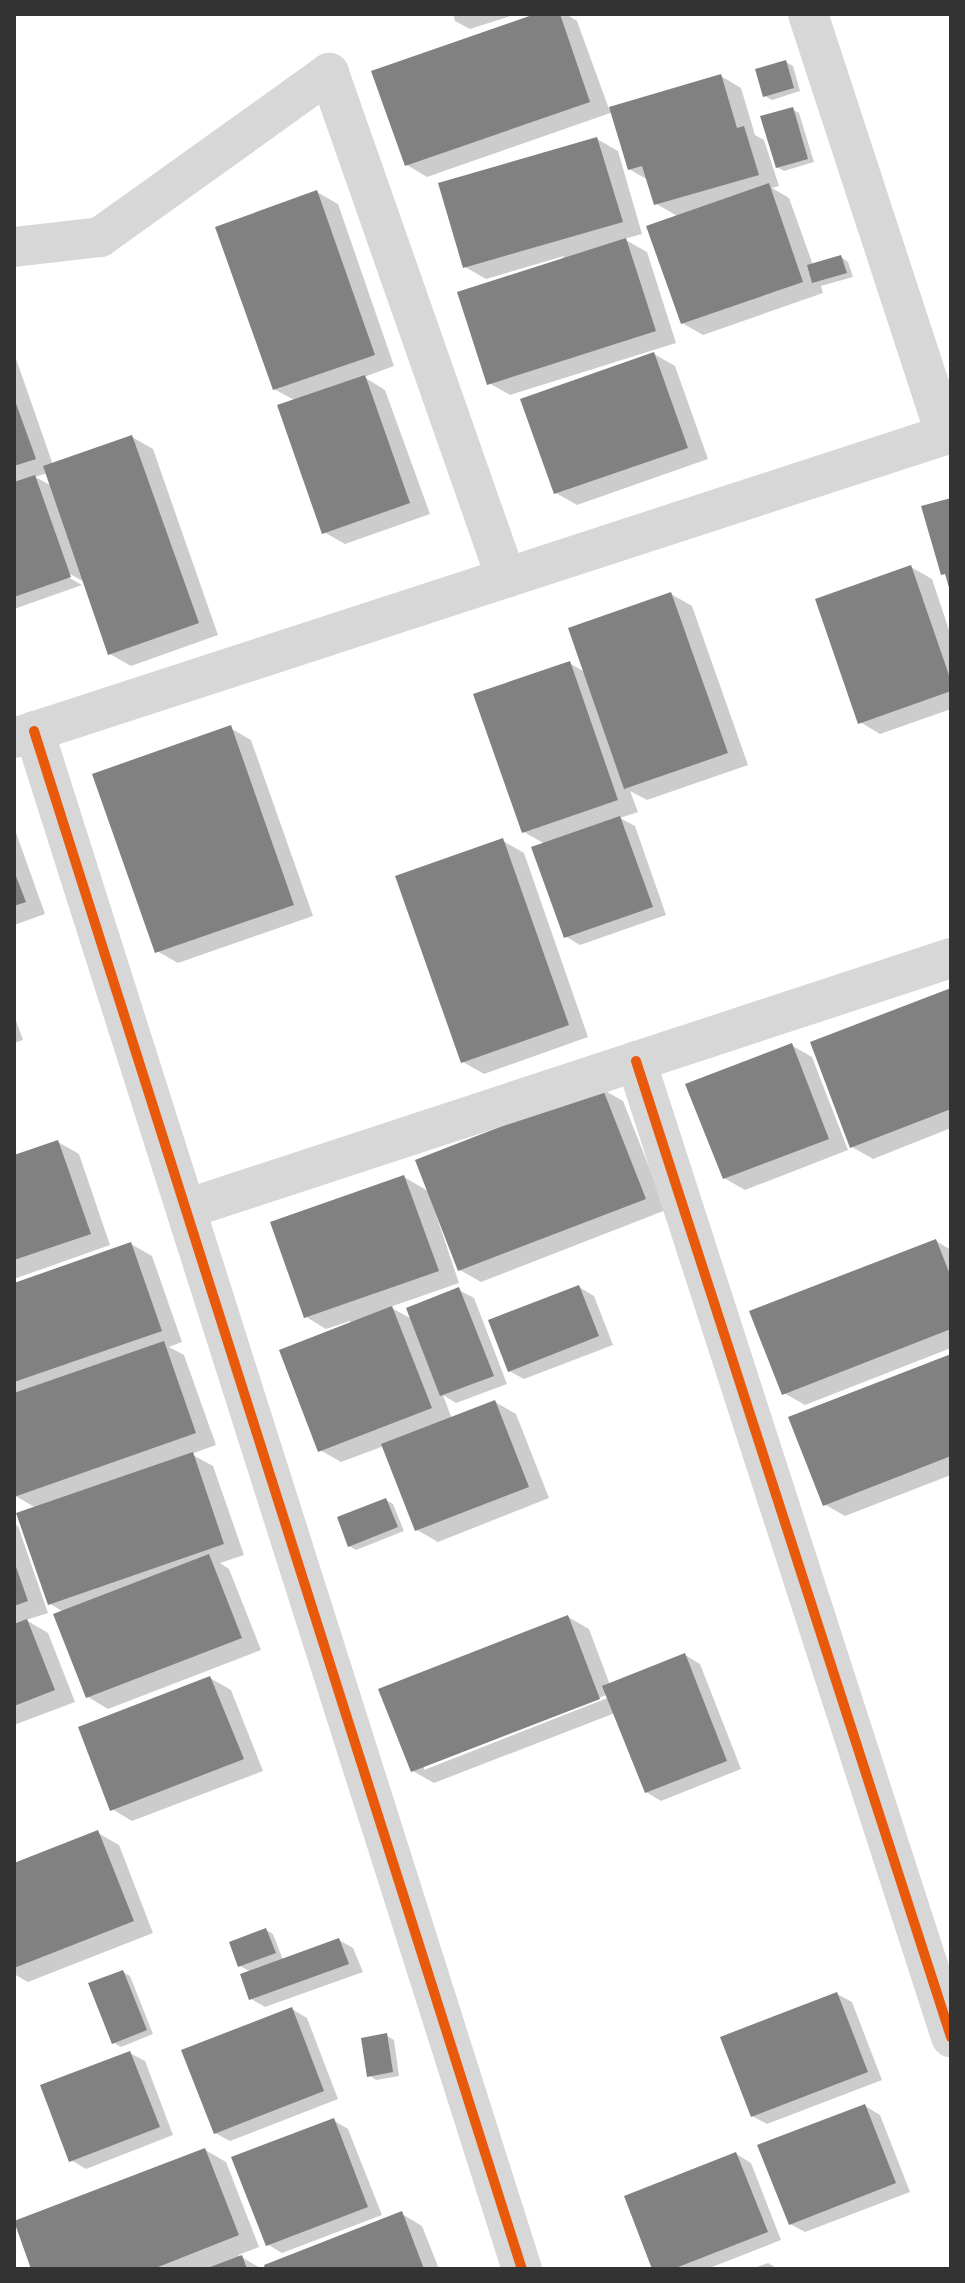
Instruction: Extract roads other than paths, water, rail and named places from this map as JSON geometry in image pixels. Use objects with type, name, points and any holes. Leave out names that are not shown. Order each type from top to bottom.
[{"type":"street","points":[[522,2269],[186,1209],[24,734],[948,434],[808,14]]},
{"type":"street","points":[[14,247],[100,237],[329,73],[506,578]]},
{"type":"street","points":[[186,1209],[951,958]]},
{"type":"street","points":[[636,1061],[951,2037]]}]
